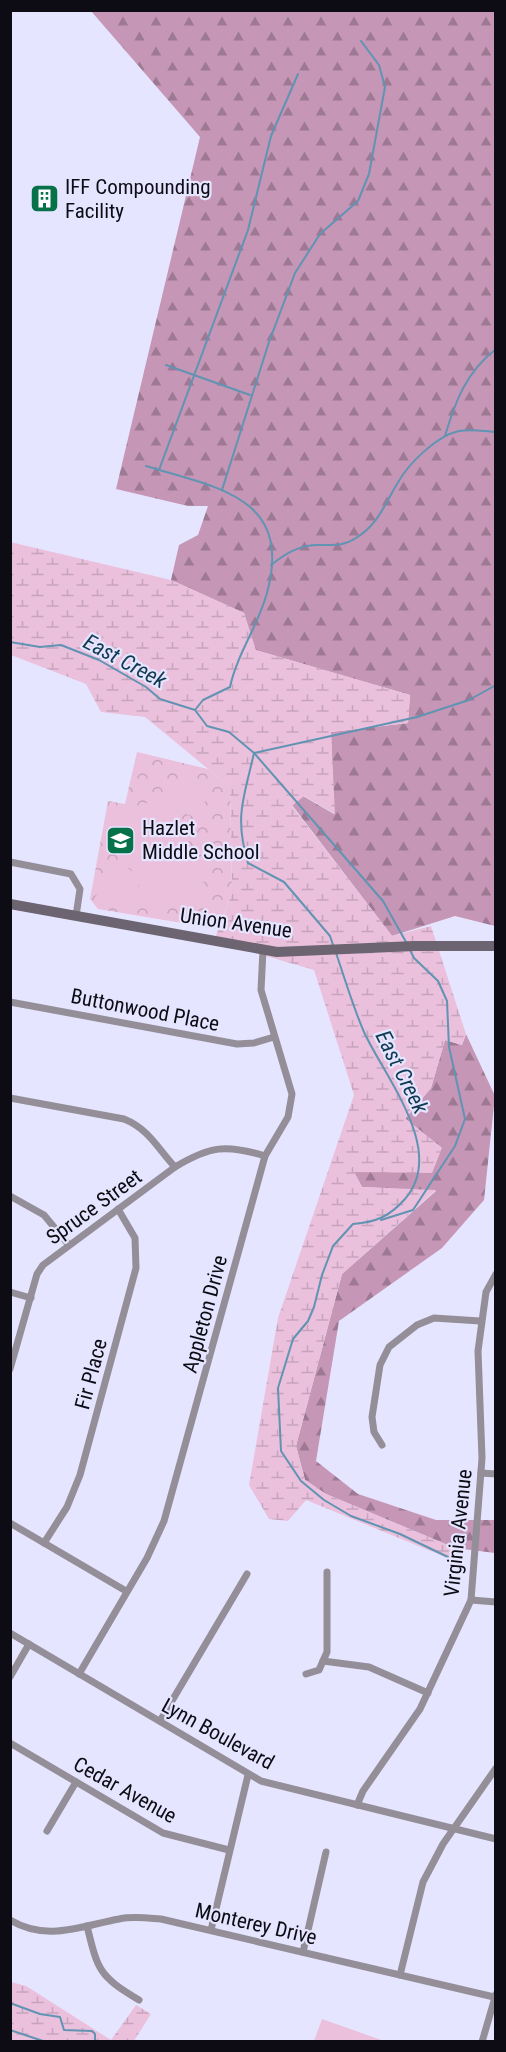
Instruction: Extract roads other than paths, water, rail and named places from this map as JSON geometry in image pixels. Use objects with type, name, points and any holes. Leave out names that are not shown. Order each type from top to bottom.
[{"type":"street","points":[[10,862],[71,874],[79,882],[80,889],[76,916]]},
{"type":"street","name":"Union Avenue","points":[[10,904],[277,952],[415,946],[495,946]]},
{"type":"street","name":"Appleton Drive","points":[[79,1674],[154,1543],[172,1499],[265,1156],[288,1117],[292,1103],[292,1094],[261,990],[263,950]]},
{"type":"street","name":"Buttonwood Place","points":[[10,1002],[237,1044],[254,1043],[274,1037]]},
{"type":"street","points":[[10,1098],[124,1119],[137,1124],[150,1135],[175,1167]]},
{"type":"street","name":"Spruce Street","points":[[10,1369],[43,1265],[68,1244],[175,1167],[199,1153],[233,1147],[265,1156]]},
{"type":"street","points":[[10,1196],[44,1215],[68,1244]]},
{"type":"street","name":"Fir Place","points":[[44,1543],[67,1507],[80,1475],[136,1268],[135,1238],[118,1209]]},
{"type":"street","name":"Virginia Avenue","points":[[357,1805],[363,1791],[416,1716],[471,1600],[481,1473],[477,1365],[480,1321],[486,1292],[495,1274]]},
{"type":"street","points":[[10,1292],[31,1298]]},
{"type":"street","points":[[382,1445],[374,1432],[372,1417],[380,1365],[389,1347],[417,1326],[434,1318],[480,1321]]},
{"type":"street","points":[[481,1473],[495,1474]]},
{"type":"street","points":[[10,1523],[126,1592]]},
{"type":"street","points":[[306,1674],[319,1670],[327,1652],[327,1572]]},
{"type":"street","points":[[160,1721],[247,1574]]},
{"type":"street","points":[[471,1600],[495,1602]]},
{"type":"street","name":"Lynn Boulevard","points":[[10,1633],[248,1775],[270,1783],[495,1839]]},
{"type":"street","points":[[10,1677],[29,1644]]},
{"type":"street","points":[[323,1662],[369,1667],[428,1693]]},
{"type":"street","name":"Cedar Avenue","points":[[10,1743],[163,1833],[229,1850]]},
{"type":"street","points":[[400,1975],[423,1882],[454,1828],[495,1768]]},
{"type":"street","points":[[211,1930],[248,1775]]},
{"type":"street","points":[[47,1831],[76,1782]]},
{"type":"street","points":[[303,1952],[326,1852]]},
{"type":"street","name":"Monterey Drive","points":[[10,1920],[40,1932],[63,1932],[121,1918],[143,1917],[211,1930],[495,1995]]},
{"type":"street","points":[[87,1926],[99,1969],[113,1984],[139,2000]]},
{"type":"street","points":[[482,2042],[495,1995]]},
{"type":"waterway","points":[[222,490],[269,342],[295,273],[320,234],[358,201],[369,174],[385,87],[379,65],[361,41]]},
{"type":"waterway","points":[[159,470],[248,230],[271,136],[298,74]]},
{"type":"waterway","points":[[445,436],[463,388],[477,368],[496,349]]},
{"type":"waterway","points":[[166,365],[250,395]]},
{"type":"waterway","points":[[271,565],[300,548],[343,544],[364,533],[380,514],[408,468],[441,439],[464,430],[496,432]]},
{"type":"waterway","points":[[146,466],[199,482],[243,502],[259,516],[269,536],[272,561],[267,593],[237,663],[230,687],[203,700],[195,710]]},
{"type":"waterway","name":"East Creek","points":[[10,642],[40,647],[61,645],[99,660],[146,687],[160,699],[195,710],[207,726],[229,732],[254,753],[241,819],[248,863],[284,882],[330,936],[333,945]]},
{"type":"waterway","points":[[406,942],[383,901],[254,753],[417,717],[469,700],[496,685]]},
{"type":"waterway","points":[[381,1220],[413,1210],[455,1146],[465,1119],[449,1047],[447,1001],[438,981],[414,958],[410,950]]},
{"type":"waterway","name":"East Creek","points":[[336,953],[364,1032],[408,1115],[416,1137],[419,1159],[416,1180],[405,1199],[382,1218],[353,1224],[333,1246],[322,1275],[314,1307],[308,1321],[293,1339],[278,1388],[281,1451],[301,1481],[324,1500],[351,1516],[400,1534],[448,1557],[462,1559]]},
{"type":"waterway","points":[[10,2003],[40,2014],[60,2017],[64,2030],[92,2031],[95,2034],[95,2042]]},
{"type":"waterway","points":[[10,2030],[46,2042]]},
{"type":"place","name":"IFF Compounding Facility","points":[[44,199]]},
{"type":"place","name":"Hazlet Middle School","points":[[121,840]]}]
